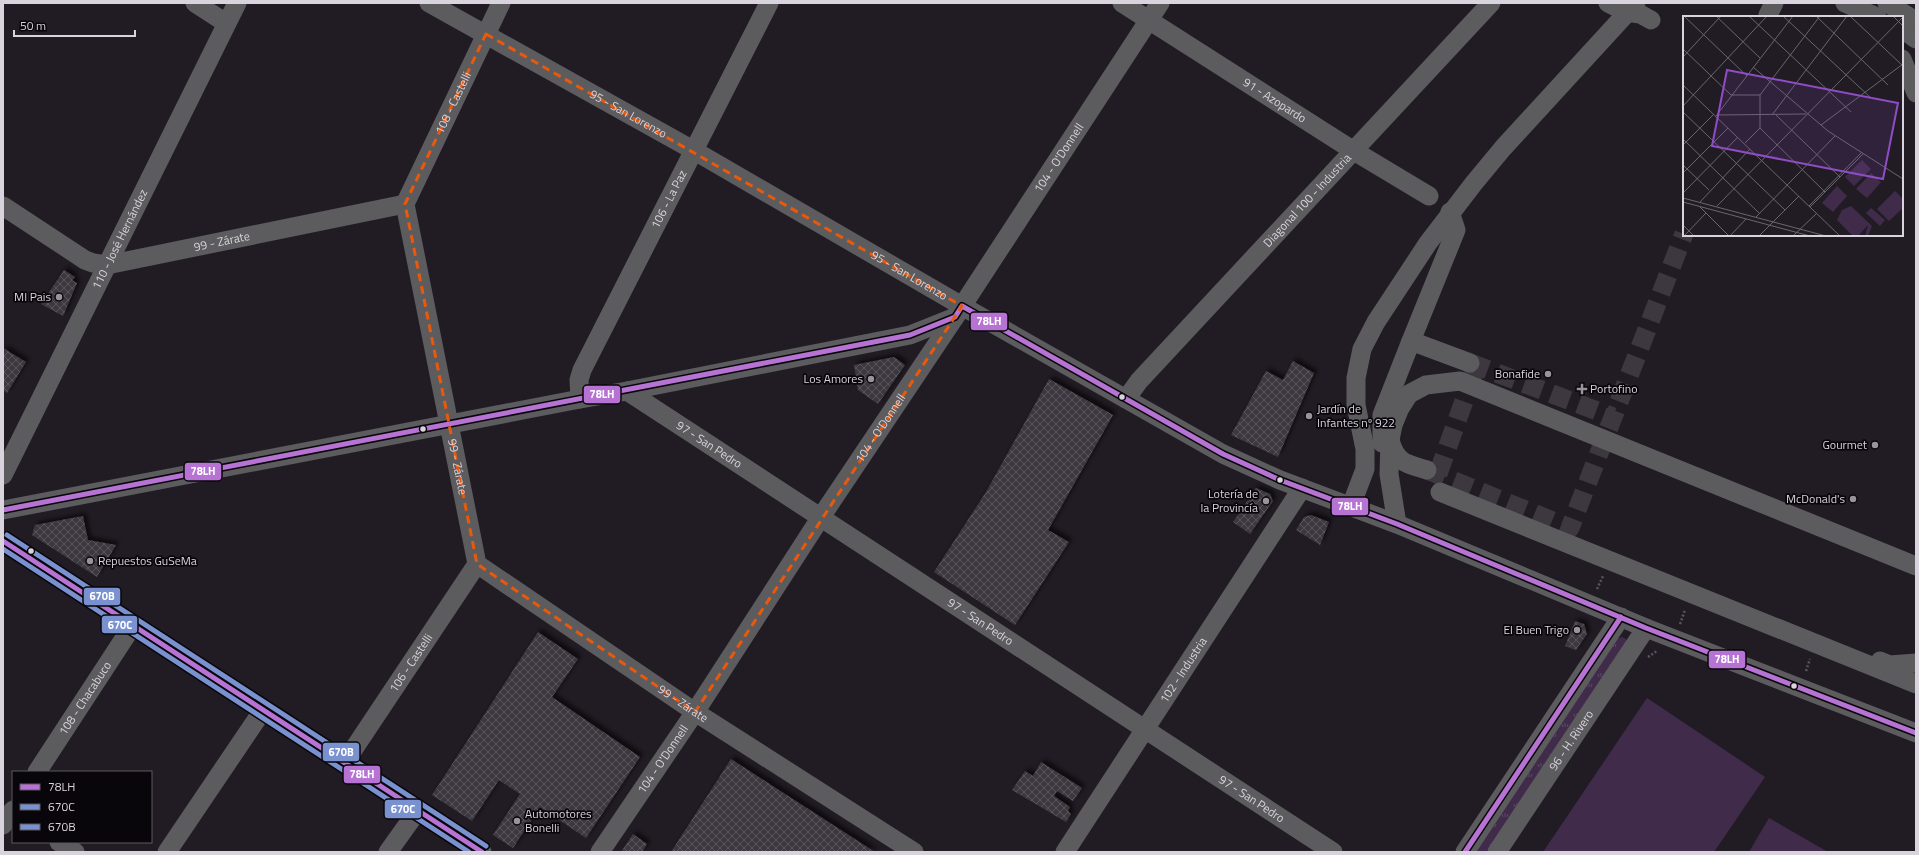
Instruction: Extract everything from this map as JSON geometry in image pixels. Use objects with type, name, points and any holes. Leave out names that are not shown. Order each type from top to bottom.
[{"type":"street","points":[[195,3],[226,23]]},
{"type":"street","name":"110 - José Hernández","points":[[3,475],[237,3]]},
{"type":"street","name":"95 - San Lorenzo","points":[[429,3],[693,150],[958,311],[1126,399],[1223,454],[1302,488],[1397,524],[1646,628],[1916,733]]},
{"type":"street","name":"108 - Castelli","points":[[405,204],[501,3]]},
{"type":"street","name":"106 - La Paz","points":[[580,398],[579,380],[582,370],[769,3]]},
{"type":"street","name":"91 - Azopardo","points":[[1122,3],[1354,151],[1429,196]]},
{"type":"street","name":"104 - O'Donnell","points":[[600,852],[696,712],[821,517],[1160,3]]},
{"type":"street","name":"Diagonal 100 - Industria","points":[[1126,399],[1139,381],[1491,3]]},
{"type":"street","points":[[1844,3],[1875,16]]},
{"type":"street","points":[[1351,506],[1365,469],[1365,448],[1356,405],[1356,378],[1362,349],[1376,322],[1409,270],[1450,212],[1622,6],[1651,20]]},
{"type":"street","points":[[1899,12],[1916,22]]},
{"type":"street","points":[[1903,18],[1916,39]]},
{"type":"street","points":[[1903,61],[1916,93]]},
{"type":"street","name":"99 - Zárate","points":[[3,206],[85,260],[93,264],[107,265],[405,204],[477,564],[696,712],[914,852]]},
{"type":"street","points":[[1397,524],[1389,474],[1383,456],[1380,435],[1382,415],[1456,230],[1450,212]]},
{"type":"street","points":[[3,510],[580,398],[627,392],[910,334],[958,311]]},
{"type":"street","points":[[1411,341],[1470,363]]},
{"type":"street","points":[[1389,474],[1390,440],[1393,425],[1400,408],[1410,394],[1426,385],[1460,382],[1916,566]]},
{"type":"street","name":"97 - San Pedro","points":[[627,392],[1146,728],[1334,852]]},
{"type":"street","points":[[1390,440],[1394,453],[1399,459],[1426,470]]},
{"type":"street","name":"102 - Industria","points":[[1065,852],[1302,488]]},
{"type":"street","points":[[1440,492],[1916,684]]},
{"type":"street","points":[[3,540],[482,852]]},
{"type":"street","name":"106 - Castelli","points":[[345,762],[477,564]]},
{"type":"street","points":[[1465,852],[1621,617]]},
{"type":"street","name":"108 - Chacabuco","points":[[38,771],[133,625]]},
{"type":"street","name":"96 - H. Rivero","points":[[1497,852],[1646,628]]},
{"type":"street","points":[[1867,664],[1877,660],[1890,665],[1916,663]]},
{"type":"street","points":[[167,852],[263,710]]},
{"type":"street","points":[[388,852],[418,810]]},
{"type":"street","points":[[61,843],[75,852]]},
{"type":"path","points":[[1591,605],[1609,560]]},
{"type":"path","points":[[1678,630],[1690,593]]},
{"type":"path","points":[[1800,688],[1816,643]]},
{"type":"highlighted area","points":[[486,34],[962,306],[695,712],[477,564],[405,204]]},
{"type":"green space","points":[[1622,637],[1626,639],[1627,643],[1487,852],[1475,852],[1617,639]]},
{"type":"green space","points":[[1647,698],[1765,777],[1714,852],[1543,852]]},
{"type":"green space","points":[[1769,818],[1828,852],[1749,852]]},
{"type":"building","name":"MI Pais","points":[[64,270],[75,277],[72,280],[77,283],[63,316],[41,304]]},
{"type":"building","points":[[3,348],[26,362],[7,393],[3,390]]},
{"type":"building","points":[[894,357],[905,365],[878,404],[858,390],[854,365]]},
{"type":"building","points":[[1293,361],[1314,373],[1278,457],[1231,435],[1266,371],[1283,380]]},
{"type":"building","points":[[1049,379],[1113,415],[1048,530],[1069,542],[1015,625],[934,572],[986,492]]},
{"type":"building","points":[[1256,488],[1270,494],[1273,501],[1250,534],[1233,522]]},
{"type":"building","points":[[1311,515],[1329,522],[1320,545],[1296,530],[1304,517]]},
{"type":"building","name":"Repuestos GuSeMa","points":[[83,516],[88,540],[116,545],[97,577],[32,535],[35,525]]},
{"type":"building","points":[[1575,621],[1584,624],[1587,634],[1576,650],[1565,646]]},
{"type":"building","points":[[538,632],[578,659],[552,697],[640,757],[586,838],[540,807],[513,848],[493,835],[520,794],[499,780],[472,821],[432,795]]},
{"type":"building","points":[[731,759],[875,852],[671,852]]},
{"type":"building","points":[[1041,762],[1082,788],[1073,801],[1057,791],[1054,796],[1070,807],[1068,811],[1071,814],[1066,822],[1012,790],[1025,771],[1033,776]]},
{"type":"building","points":[[633,834],[647,844],[642,852],[621,852]]},
{"type":"tunnel","points":[[1427,470],[1570,528],[1683,236]]},
{"type":"tunnel","points":[[1470,363],[1613,417]]},
{"type":"tunnel","points":[[1438,474],[1475,370]]},
{"type":"transit line","name":"78LH","points":[[3,510],[910,335],[955,317],[962,306],[1223,454],[1280,480],[1397,524],[1646,628],[1916,733]]},
{"type":"transit line","name":"670B","points":[[7,535],[486,846]]},
{"type":"transit line","name":"78LH","points":[[3,541],[482,852]]},
{"type":"transit line","name":"670C","points":[[3,549],[469,852]]},
{"type":"transit line","name":"78LH","points":[[1465,852],[1621,617]]},
{"type":"place","name":"MI Pais","points":[[59,297]]},
{"type":"place","name":"Bonafide","points":[[1548,374]]},
{"type":"place","name":"Los Amores","points":[[871,379]]},
{"type":"place","name":"Portofino","points":[[1582,389]]},
{"type":"place","name":"Jardín de Infantes nº 922","points":[[1309,416]]},
{"type":"place","name":"Gourmet","points":[[1875,445]]},
{"type":"place","name":"McDonald's","points":[[1853,499]]},
{"type":"place","name":"Lotería de la Provincía","points":[[1266,501]]},
{"type":"place","name":"Repuestos GuSeMa","points":[[90,561]]},
{"type":"place","name":"El Buen Trigo","points":[[1577,630]]},
{"type":"place","name":"Automotores Bonelli","points":[[517,821]]}]
